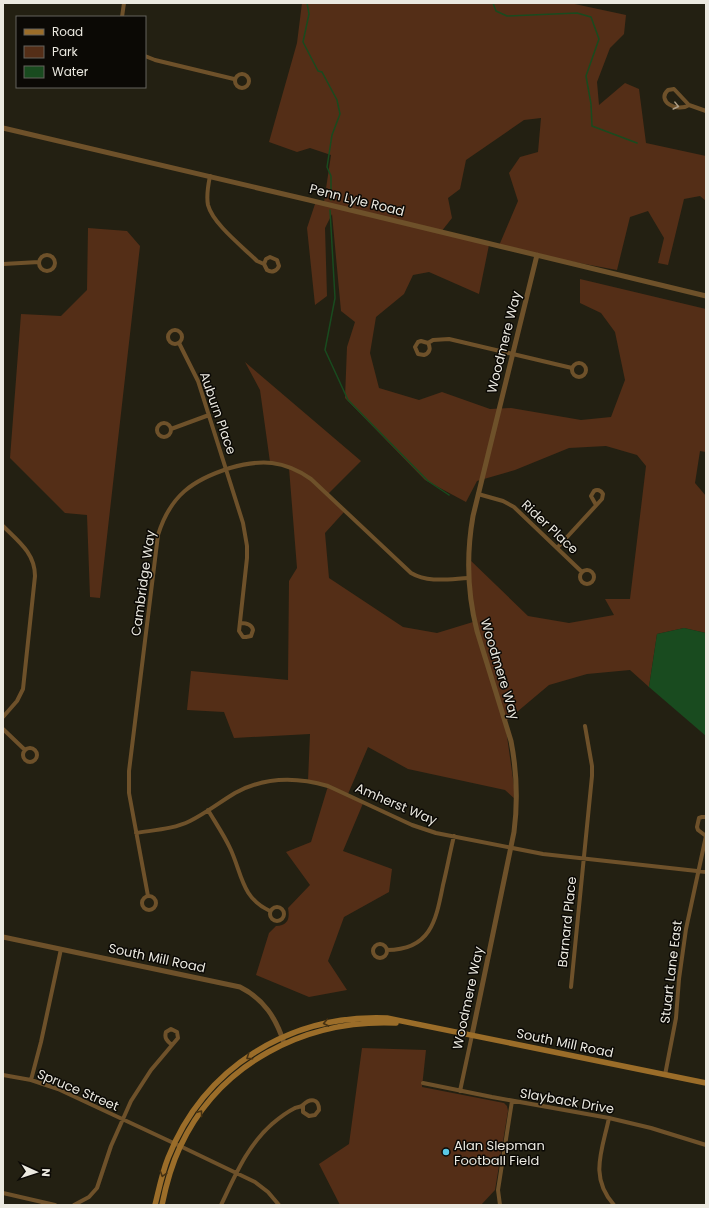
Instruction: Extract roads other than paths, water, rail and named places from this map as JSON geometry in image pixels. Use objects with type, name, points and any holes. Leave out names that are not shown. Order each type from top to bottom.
[{"type":"main road","name":"South Mill Road","points":[[282,1036],[322,1023],[355,1018],[387,1018],[706,1083]]},
{"type":"main road","name":"South Mill Road","points":[[284,1043],[303,1035],[340,1026],[371,1022],[420,1024]]},
{"type":"main road","points":[[155,1205],[163,1174],[194,1110],[215,1085],[245,1059],[282,1036]]},
{"type":"main road","points":[[162,1205],[177,1145],[198,1115],[220,1090],[249,1064],[284,1043]]},
{"type":"street","points":[[122,16],[124,3]]},
{"type":"street","points":[[146,56],[155,60],[234,79]]},
{"type":"street","points":[[690,105],[683,108],[674,107],[668,103],[665,98],[666,92],[674,89],[690,105],[706,111]]},
{"type":"street","name":"Penn Lyle Road","points":[[3,128],[210,176],[706,296]]},
{"type":"street","points":[[210,176],[207,197],[210,211],[214,217],[258,261],[264,264]]},
{"type":"street","points":[[48,255],[53,257],[56,262],[53,269],[47,271],[41,268],[39,262],[43,256],[48,255]]},
{"type":"street","name":"Woodmere Way","points":[[460,1091],[515,824],[517,802],[516,771],[511,741],[476,631],[470,597],[468,578],[470,535],[478,494],[512,353],[538,255]]},
{"type":"street","points":[[3,264],[39,262]]},
{"type":"street","points":[[428,343],[438,339],[456,340],[572,368]]},
{"type":"street","name":"Auburn Place","points":[[179,343],[196,376],[243,523],[247,546],[240,623]]},
{"type":"street","points":[[171,429],[209,416]]},
{"type":"street","name":"Cambridge Way","points":[[148,896],[129,793],[129,771],[158,535],[165,516],[171,506],[184,491],[201,479],[226,469],[258,462],[277,463],[294,469],[311,479],[416,577],[430,580],[468,578]]},
{"type":"street","name":"Rider Place","points":[[478,494],[502,501],[514,507],[582,572]]},
{"type":"street","points":[[557,548],[596,505]]},
{"type":"street","points":[[3,526],[28,551],[34,563],[35,576],[23,689],[17,701],[3,717]]},
{"type":"street","name":"Barnard Place","points":[[571,987],[592,776],[592,766],[585,726]]},
{"type":"street","points":[[3,729],[25,750]]},
{"type":"street","name":"Amherst Way","points":[[136,834],[181,824],[195,818],[236,793],[258,784],[281,780],[305,780],[316,782],[338,790],[425,830],[543,854],[706,872]]},
{"type":"street","points":[[208,810],[229,845],[245,888],[254,900],[270,911]]},
{"type":"street","points":[[706,817],[699,818],[697,827],[698,830],[706,836]]},
{"type":"street","points":[[387,950],[401,949],[414,944],[426,935],[431,928],[437,915],[454,836]]},
{"type":"street","name":"Stuart Lane East","points":[[665,1075],[676,1018],[682,954],[706,836]]},
{"type":"street","name":"South Mill Road","points":[[3,937],[240,987],[255,996],[265,1006],[272,1016],[284,1043]]},
{"type":"street","points":[[31,1080],[61,950]]},
{"type":"street","points":[[122,1119],[142,1083],[172,1045]]},
{"type":"street","name":"Spruce Street","points":[[3,1075],[31,1080],[58,1090],[122,1119],[261,1186],[279,1205]]},
{"type":"street","name":"Slayback Drive","points":[[423,1083],[512,1101],[609,1118],[651,1128],[706,1144]]},
{"type":"street","points":[[221,1205],[246,1154],[264,1132],[283,1115],[303,1106],[307,1101],[314,1100],[318,1105],[319,1110],[315,1115],[309,1116],[303,1112],[303,1106]]},
{"type":"street","points":[[500,1205],[498,1190],[512,1101]]},
{"type":"street","points":[[609,1118],[599,1164],[599,1172],[605,1192],[614,1205]]},
{"type":"street","name":"Spruce Street","points":[[74,1205],[89,1197],[97,1188],[122,1119]]},
{"type":"street","points":[[3,1193],[55,1205]]},
{"type":"water","points":[[684,628],[706,633],[706,736],[649,687],[657,634]]},
{"type":"waterway","points":[[307,3],[309,14],[303,42],[318,71],[322,72],[337,100],[340,114],[332,135],[327,167],[331,176],[331,200]]},
{"type":"waterway","points":[[493,3],[496,11],[507,16],[577,13],[591,17],[599,39],[586,76],[591,104],[592,126],[637,143]]},
{"type":"waterway","points":[[330,210],[335,298],[325,350],[348,400],[428,481],[449,495]]},
{"type":"place","name":"Alan Slepman Football Field","points":[[446,1152]]}]
